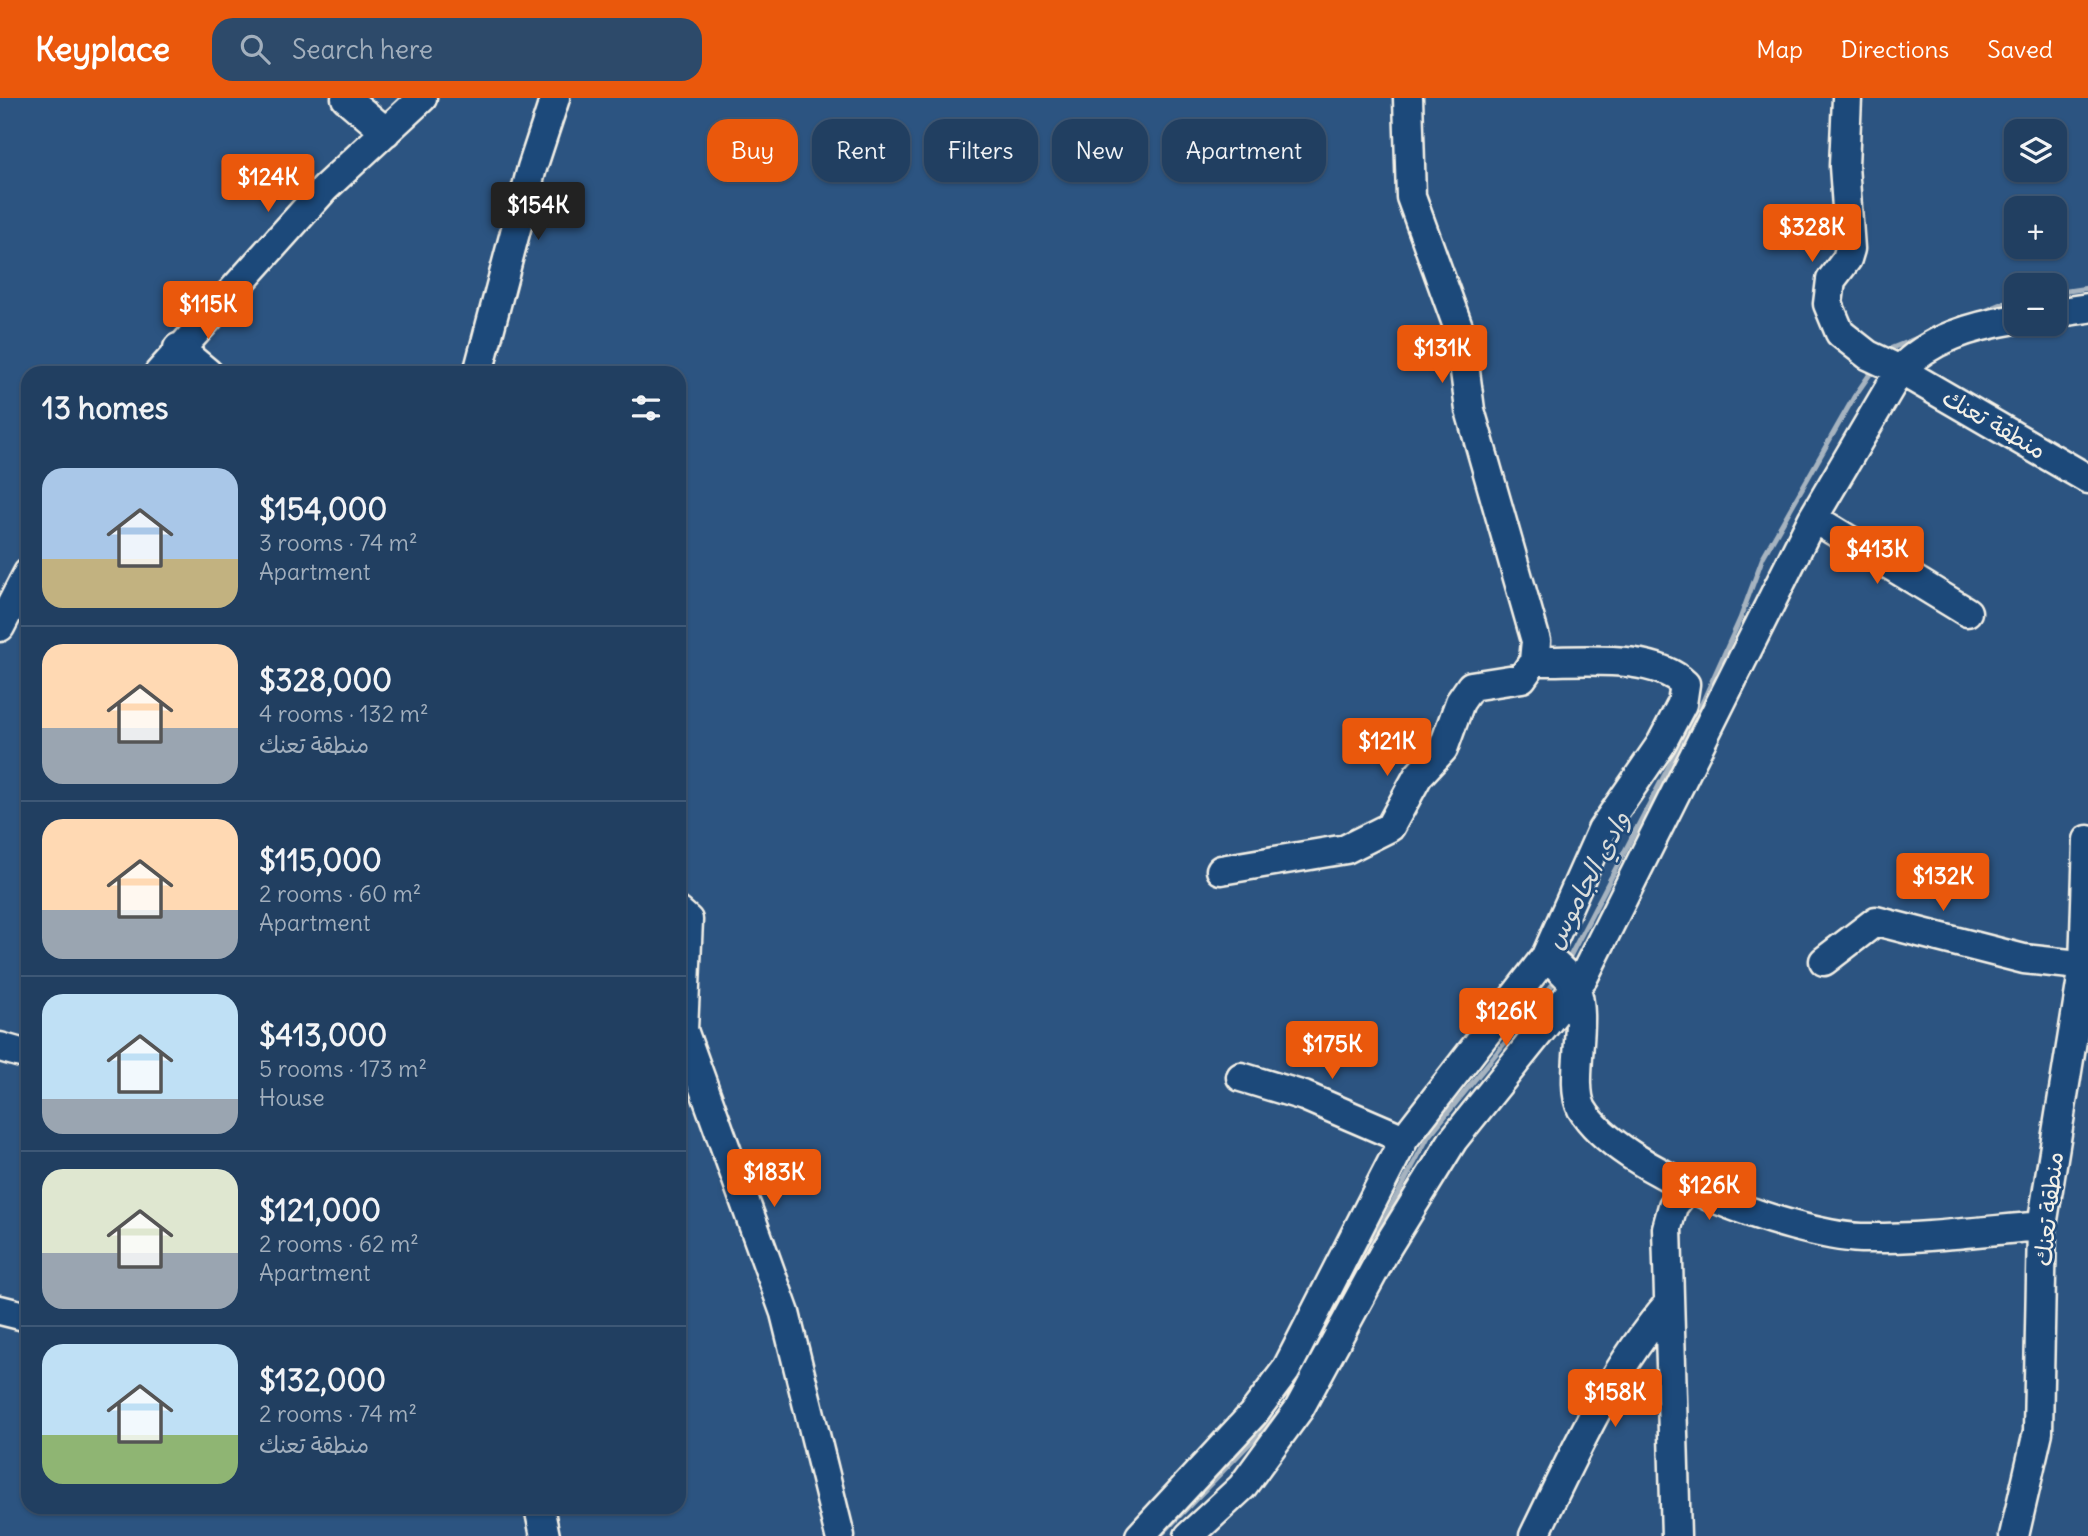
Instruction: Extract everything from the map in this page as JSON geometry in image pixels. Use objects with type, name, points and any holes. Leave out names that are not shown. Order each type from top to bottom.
[{"type":"street","points":[[346,98],[386,132]]},
{"type":"street","points":[[164,366],[325,188],[422,98]]},
{"type":"street","points":[[480,366],[532,169],[555,98]]},
{"type":"street","points":[[1220,870],[1346,849],[1390,827],[1418,776],[1443,748],[1460,702],[1471,687],[1522,678],[1534,661],[1536,641],[1528,607],[1470,410],[1460,332],[1411,197],[1408,98]]},
{"type":"street","name":"منطقة تعنك","points":[[1847,98],[1844,166],[1850,249],[1847,259],[1831,280],[1828,304],[1840,333],[1868,355],[1900,370],[2088,479]]},
{"type":"street","points":[[2067,311],[2088,308]]},
{"type":"street","points":[[1189,1536],[1242,1487],[1299,1409],[1387,1247],[1453,1140],[1583,978],[1813,518],[1900,370],[1914,354],[1935,342],[2004,321]]},
{"type":"street","points":[[178,348],[200,366]]},
{"type":"street","points":[[1813,518],[1967,612]]},
{"type":"street","points":[[0,627],[21,586]]},
{"type":"street","points":[[1140,1536],[1253,1413],[1286,1370],[1404,1139],[1546,956],[1602,830],[1661,744],[1682,704],[1685,684],[1671,671],[1642,663],[1534,661]]},
{"type":"street","name":"منطقة تعنك","points":[[2014,1536],[2038,1432],[2042,1226],[2086,966],[2088,840]]},
{"type":"street","points":[[686,918],[686,964]]},
{"type":"street","points":[[1824,961],[1876,921],[2024,959],[2086,966]]},
{"type":"street","points":[[1546,956],[1575,988],[1579,1016],[1577,1093],[1581,1106],[1588,1117],[1636,1161],[1688,1186],[1789,1225],[1859,1238],[1928,1236],[2042,1226]]},
{"type":"street","points":[[686,1038],[785,1312],[840,1536]]},
{"type":"street","points":[[0,1047],[21,1053]]},
{"type":"street","points":[[1241,1077],[1304,1096],[1404,1139]]},
{"type":"street","points":[[1676,1536],[1667,1228],[1673,1206],[1688,1186]]},
{"type":"street","points":[[1534,1536],[1611,1383],[1648,1327],[1669,1303]]},
{"type":"street","points":[[0,1310],[21,1315]]},
{"type":"street","points":[[540,1514],[545,1536]]},
{"type":"waterway","name":"وادي الجاموس","points":[[2067,291],[2088,288]]},
{"type":"waterway","name":"وادي الجاموس","points":[[1980,313],[2004,303]]},
{"type":"waterway","name":"وادي الجاموس","points":[[1887,350],[1922,336]]},
{"type":"waterway","name":"وادي الجاموس","points":[[1566,964],[1703,701],[1740,619],[1763,557],[1854,397],[1870,374]]},
{"type":"waterway","name":"وادي الجاموس","points":[[1302,1374],[1428,1137],[1557,979]]},
{"type":"waterway","name":"وادي الجاموس","points":[[1160,1536],[1282,1410]]}]
